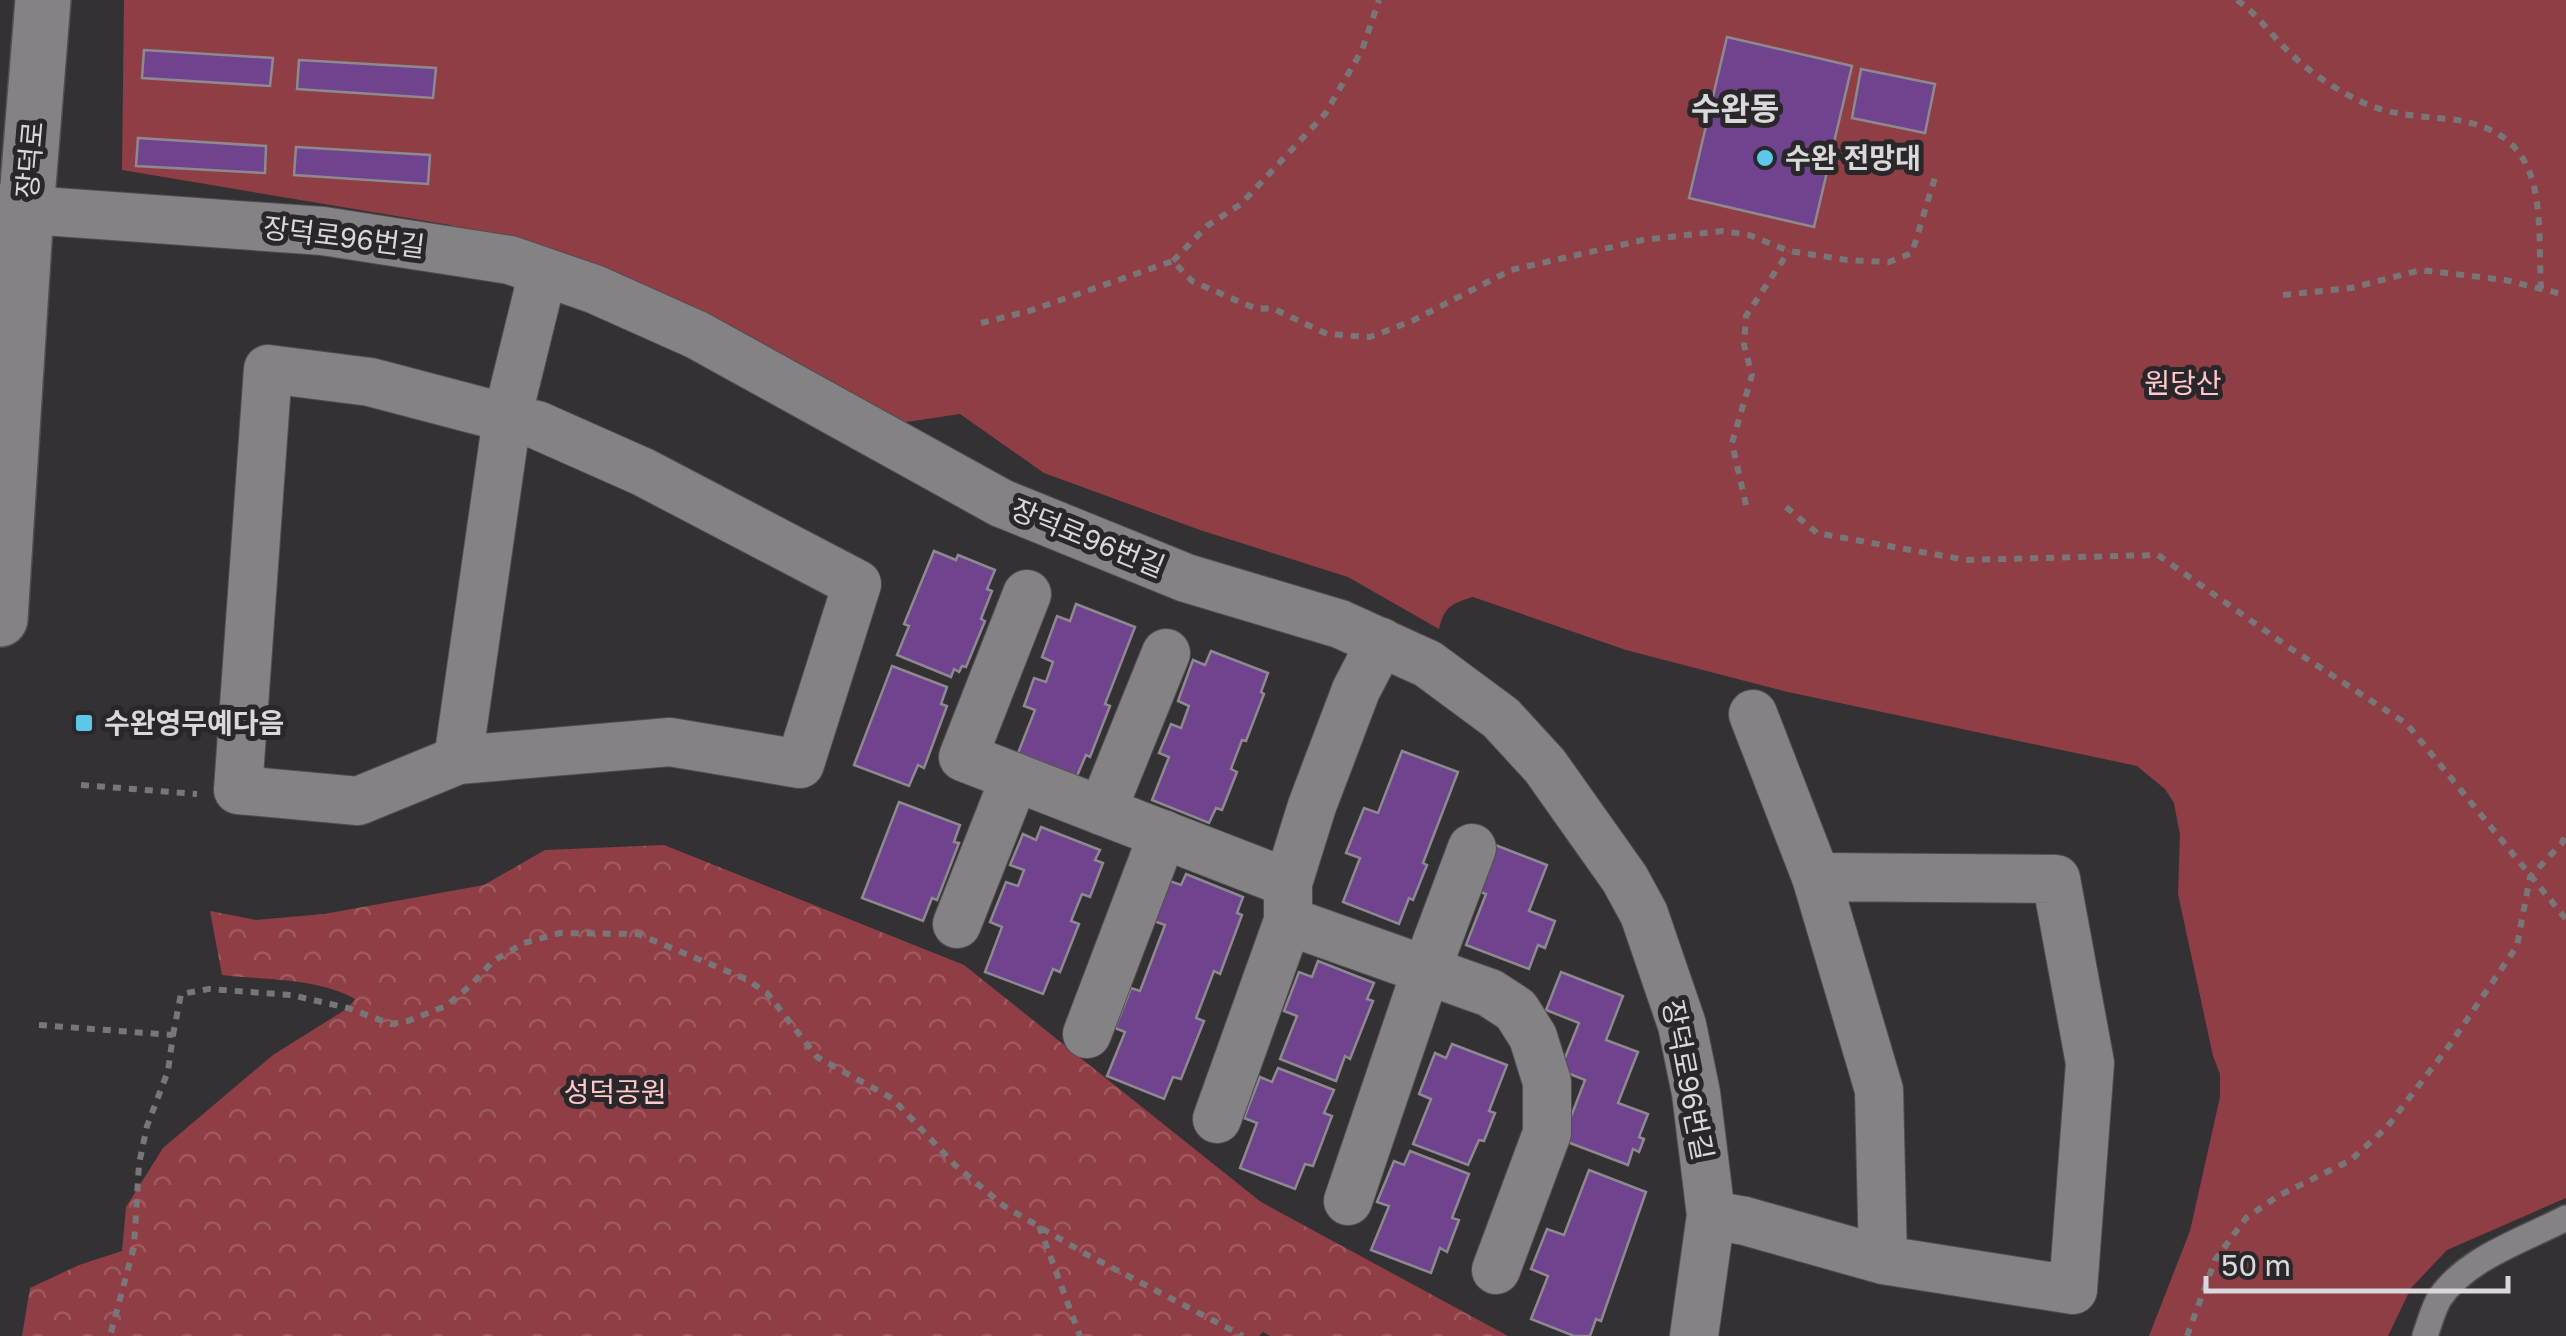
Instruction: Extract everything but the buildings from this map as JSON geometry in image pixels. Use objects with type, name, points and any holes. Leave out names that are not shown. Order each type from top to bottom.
[{"type":"main road","name":"장덕로","points":[[0,619],[13,209],[43,0]]},
{"type":"street","name":"장덕로96번길","points":[[13,209],[324,231],[510,260],[594,289],[697,336],[1001,503],[1186,578],[1340,624],[1428,664],[1501,718],[1545,766],[1625,879],[1644,914],[1682,1025],[1696,1093],[1711,1215],[1694,1336]]},
{"type":"street","points":[[458,760],[507,418],[543,272]]},
{"type":"street","points":[[268,369],[370,382],[537,425],[643,472],[856,584],[800,764],[670,742],[458,760],[358,801],[238,790],[268,369]]},
{"type":"street","points":[[1027,594],[962,757],[1163,834],[1288,902],[1427,968],[1490,992],[1516,1010],[1533,1037],[1546,1082],[1547,1133],[1496,1270]]},
{"type":"street","points":[[1217,1119],[1288,902],[1312,806],[1356,690],[1381,642]]},
{"type":"street","points":[[1102,811],[1166,653]]},
{"type":"street","points":[[1753,714],[1816,877],[1880,1090],[1883,1260]]},
{"type":"street","points":[[957,924],[1014,777]]},
{"type":"street","points":[[1087,1034],[1163,834]]},
{"type":"street","points":[[1348,1201],[1472,848]]},
{"type":"street","points":[[1711,1215],[1746,1220],[1883,1260],[2073,1290],[2090,1063],[2056,878],[1816,877]]},
{"type":"lane","points":[[2425,1336],[2437,1302],[2469,1268],[2566,1218]]},
{"type":"path","points":[[981,322],[1029,311],[1172,261],[1208,226],[1240,204],[1324,114],[1362,50],[1379,0]]},
{"type":"path","points":[[2236,0],[2252,10],[2287,51],[2348,95],[2383,112],[2486,127],[2520,150],[2530,166],[2536,190],[2541,289]]},
{"type":"path","points":[[1172,261],[1192,281],[1258,309],[1272,308],[1327,334],[1370,337],[1412,321],[1511,270],[1643,240],[1722,230],[1749,235],[1790,252],[1889,262],[1912,253],[1936,174]]},
{"type":"path","points":[[1746,505],[1732,443],[1752,375],[1744,345],[1746,316],[1790,252]]},
{"type":"path","points":[[2283,295],[2352,288],[2421,270],[2505,280],[2566,295]]},
{"type":"path","points":[[1786,507],[1817,534],[1966,560],[2158,556],[2286,646],[2407,724],[2566,919]]},
{"type":"path","points":[[82,785],[218,796],[238,790]]},
{"type":"path","points":[[2186,1336],[2215,1260],[2246,1218],[2278,1196],[2352,1160],[2388,1127],[2439,1060],[2517,946],[2530,876],[2566,834]]},
{"type":"path","points":[[110,1336],[134,1248],[138,1164],[147,1126],[170,1064],[182,994],[209,989],[291,995],[348,1008],[391,1024],[446,1006],[493,961],[524,944],[560,933],[638,934],[746,979],[767,993],[817,1056],[893,1099],[956,1166],[1004,1206],[1243,1336]]},
{"type":"path","points":[[39,1025],[173,1035]]},
{"type":"path","points":[[1039,1226],[1080,1336]]},
{"type":"green space","name":"원당산","points":[[124,0],[2566,0],[2566,1198],[2447,1250],[2411,1288],[2388,1336],[2149,1336],[2190,1231],[2220,1097],[2220,1074],[2178,894],[2180,835],[2174,803],[2165,789],[2137,766],[1788,692],[1626,650],[1473,597],[1450,607],[1439,629],[1348,577],[1200,530],[1044,473],[960,414],[866,428],[450,225],[122,170]]},
{"type":"green space","name":"성덕공원","points":[[664,845],[964,965],[1261,1202],[1508,1336],[1270,1336],[1263,1332],[1259,1336],[22,1336],[30,1288],[79,1265],[122,1251],[126,1207],[163,1148],[273,1055],[348,1008],[355,999],[308,983],[222,975],[210,911],[256,920],[324,914],[484,885],[545,850]]},
{"type":"place","name":"수완 전망대","points":[[1765,158]]},
{"type":"place","name":"수완영무예다음","points":[[84,723]]},
{"type":"district","name":"수완동","points":[[1735,109]]}]
